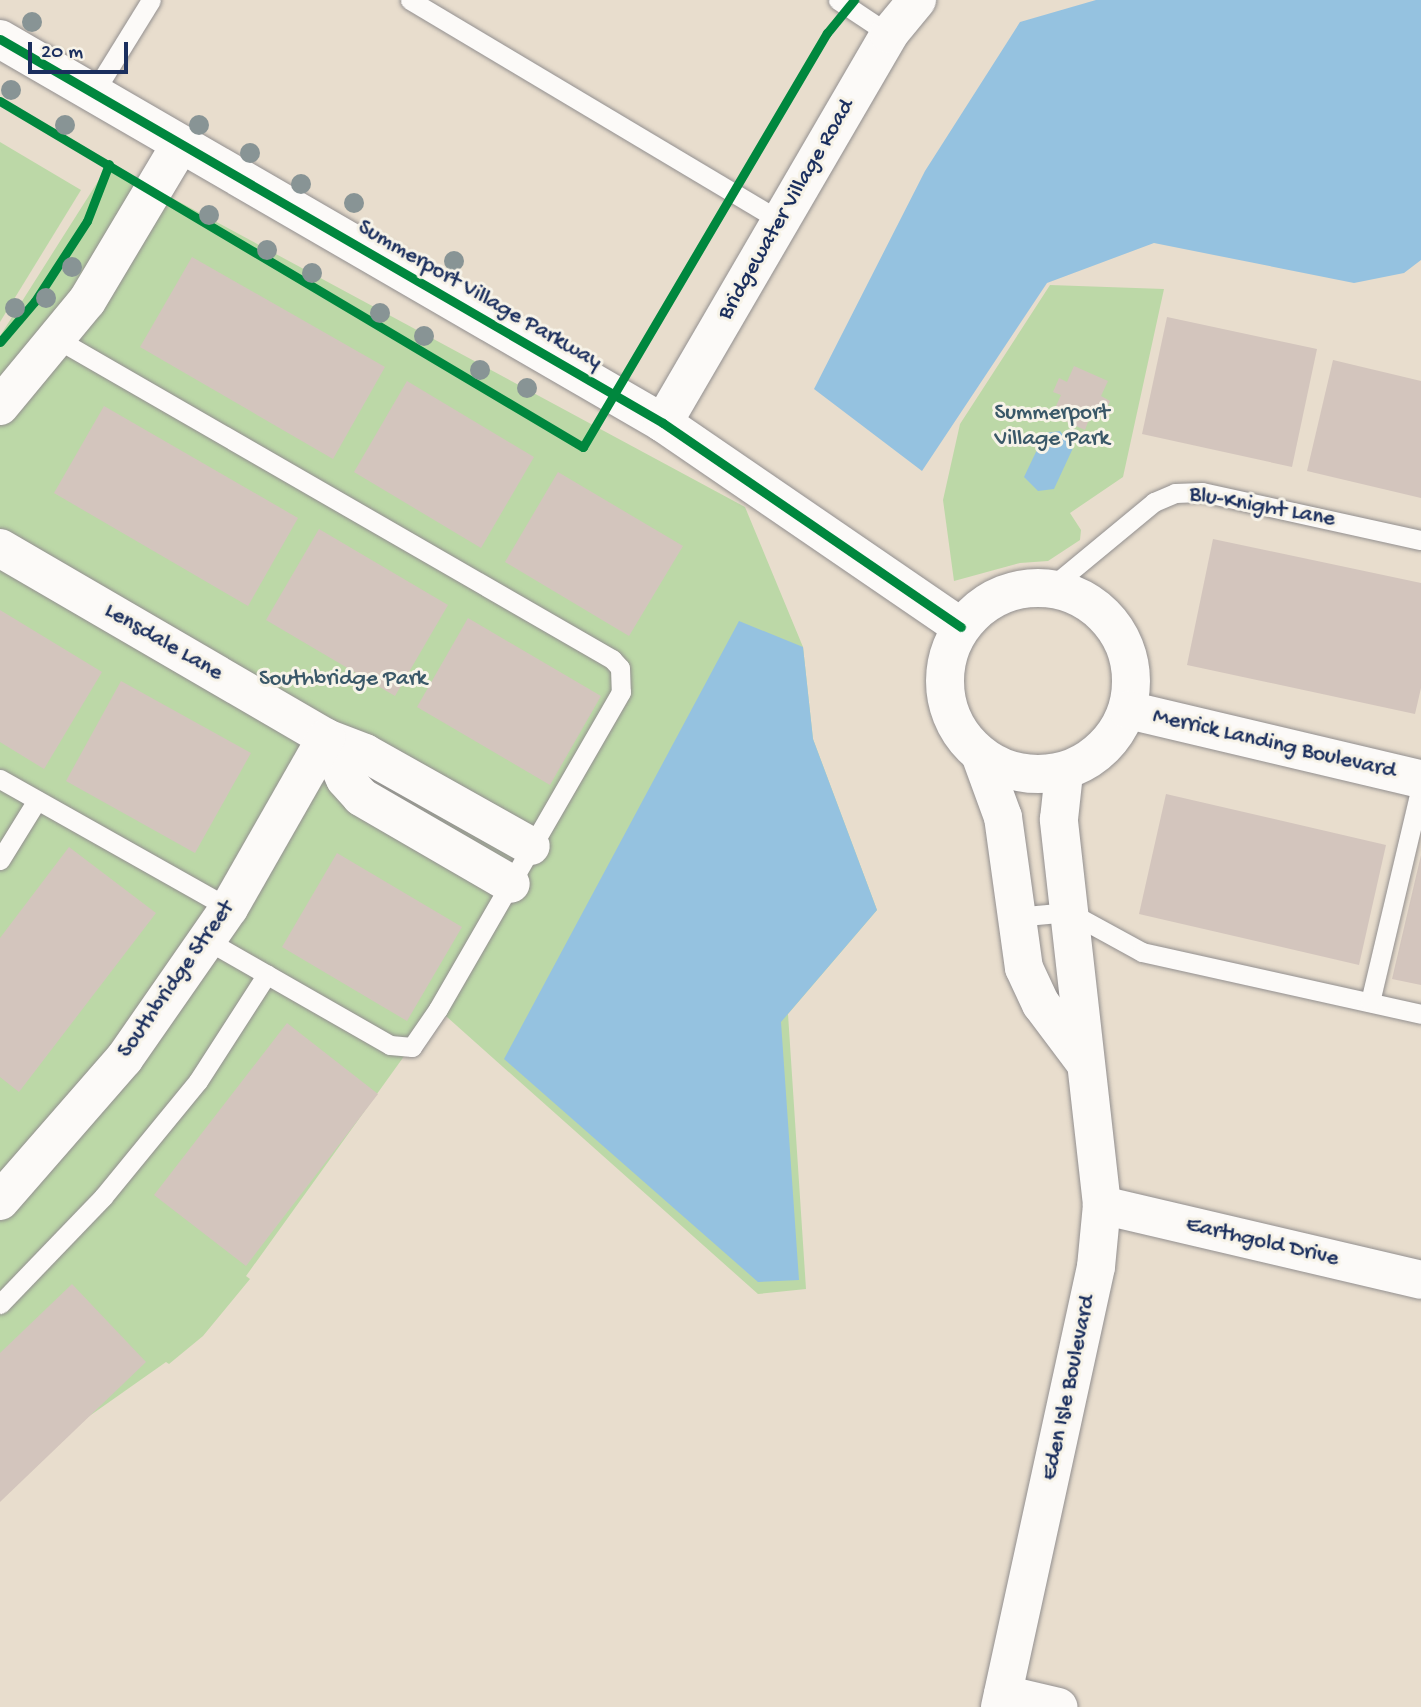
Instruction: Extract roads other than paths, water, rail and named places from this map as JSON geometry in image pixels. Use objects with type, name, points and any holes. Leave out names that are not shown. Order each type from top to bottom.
[{"type":"street","name":"Bridgewater Village Road","points":[[663,423],[889,34],[916,0]]},
{"type":"street","name":"Summerport Village Parkway","points":[[0,39],[663,423],[961,627]]},
{"type":"street","points":[[0,406],[87,301],[180,145]]},
{"type":"street","name":"Lensdale Lane","points":[[0,548],[326,738],[365,753],[531,846]]},
{"type":"street","points":[[1024,588],[1050,588],[1081,598],[1107,618],[1125,646],[1132,678],[1128,710],[1114,737],[1092,759],[1064,772],[1021,774],[981,757],[957,730],[945,696],[947,660],[961,627],[1000,596],[1024,588]]},
{"type":"street","name":"Merrick Landing Boulevard","points":[[1128,710],[1421,779]]},
{"type":"street","points":[[326,738],[345,779],[361,797],[511,884]]},
{"type":"street","name":"Southbridge Street","points":[[0,1201],[124,1059],[229,908],[326,738]]},
{"type":"street","name":"Eden Isle Boulevard","points":[[981,757],[1003,817],[1024,968],[1041,1004],[1086,1065]]},
{"type":"street","name":"Eden Isle Boulevard","points":[[1001,1701],[1096,1268],[1102,1205],[1059,818],[1064,772]]},
{"type":"street","name":"Earthgold Drive","points":[[1102,1205],[1421,1280]]},
{"type":"street","points":[[1001,1701],[1058,1707]]},
{"type":"lane","points":[[93,94],[151,0]]},
{"type":"lane","points":[[410,0],[780,221]]},
{"type":"lane","points":[[838,0],[889,34]]},
{"type":"lane","points":[[57,340],[612,659],[620,668],[621,692],[511,884],[412,1047],[390,1045],[207,940]]},
{"type":"lane","name":"Blu-Knight Lane","points":[[1050,588],[1154,502],[1175,493],[1202,492],[1421,540]]},
{"type":"lane","points":[[0,779],[229,908]]},
{"type":"lane","points":[[1370,1002],[1421,787]]},
{"type":"lane","points":[[0,860],[37,800]]},
{"type":"lane","points":[[1015,917],[1069,912],[1142,952],[1421,1014]]},
{"type":"lane","points":[[0,1304],[103,1197],[198,1081],[267,974]]},
{"type":"water","points":[[1096,0],[1421,0],[1421,260],[1404,273],[1354,283],[1154,243],[1047,283],[922,471],[814,389],[925,171],[1020,22]]},
{"type":"water","points":[[1060,431],[1073,448],[1054,489],[1038,491],[1024,477],[1045,433]]},
{"type":"water","points":[[739,621],[803,647],[813,739],[877,910],[781,1022],[799,1280],[758,1282],[504,1059]]},
{"type":"park label","name":"Summerport Village Park","points":[[1052,427]]},
{"type":"park label","name":"Southbridge Park","points":[[343,680]]}]
